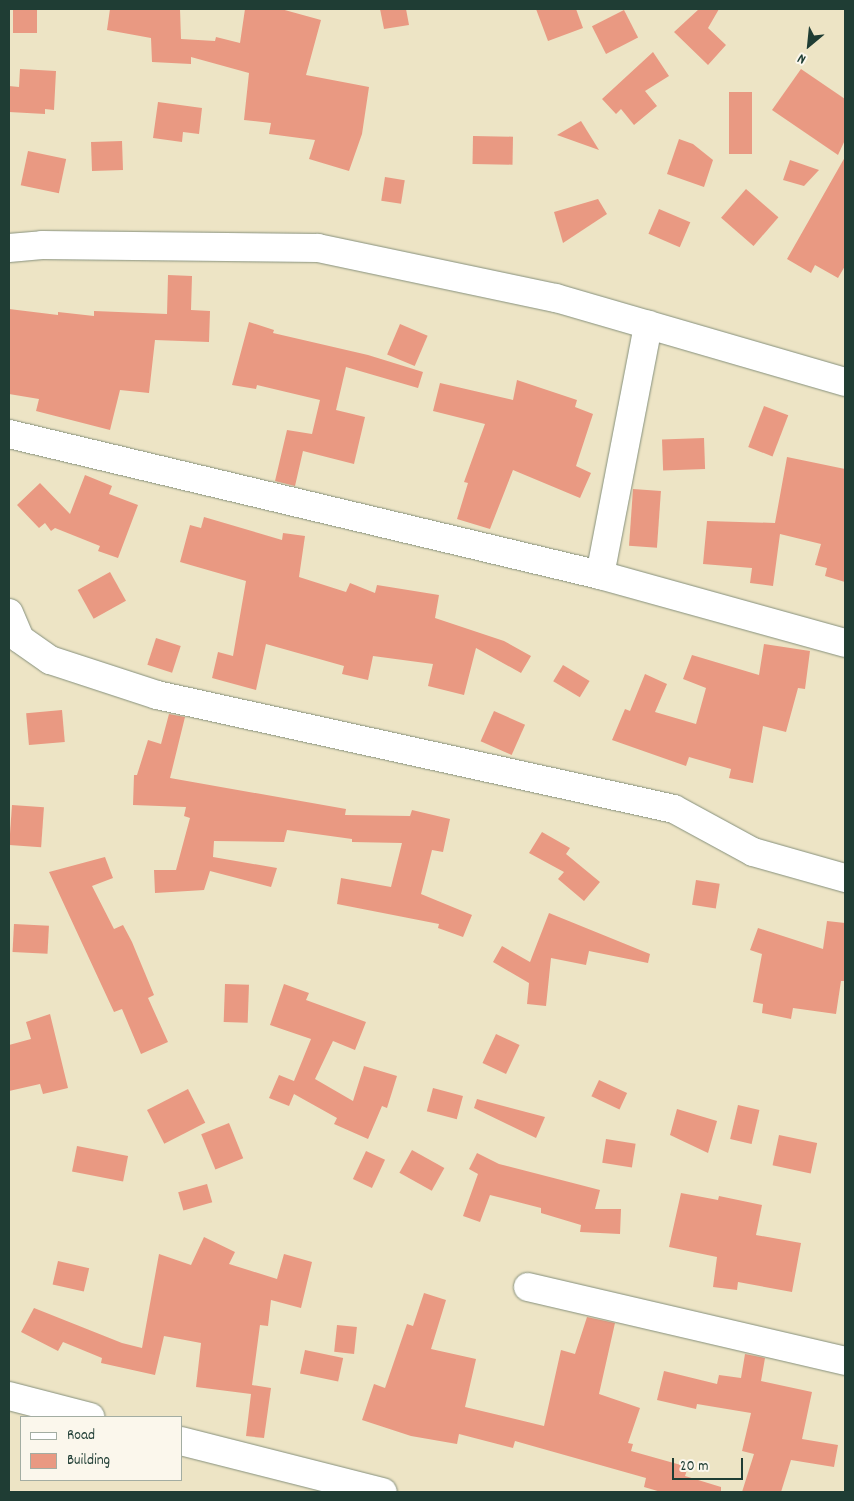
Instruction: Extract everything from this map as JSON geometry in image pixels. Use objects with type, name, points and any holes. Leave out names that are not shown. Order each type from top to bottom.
[{"type":"street","points":[[9,248],[52,245],[318,248],[556,298],[845,382]]},
{"type":"street","points":[[600,575],[648,325]]},
{"type":"street","points":[[9,434],[600,575],[845,643]]},
{"type":"street","points":[[9,612],[20,639],[50,660],[157,695],[674,809],[753,852],[845,878]]},
{"type":"street","points":[[528,1287],[845,1361]]},
{"type":"street","points":[[9,1396],[86,1416]]},
{"type":"street","points":[[182,1441],[383,1492]]},
{"type":"building","points":[[13,9],[37,9],[37,33],[13,33]]},
{"type":"building","points":[[110,9],[180,9],[181,39],[215,41],[216,37],[240,43],[245,9],[281,9],[321,20],[306,75],[369,87],[362,134],[349,171],[309,159],[315,140],[269,134],[271,123],[244,120],[249,73],[191,57],[191,64],[152,62],[151,38],[107,30]]},
{"type":"building","points":[[380,9],[406,9],[409,25],[384,29]]},
{"type":"building","points":[[536,9],[576,9],[583,28],[548,41]]},
{"type":"building","points":[[699,9],[719,9],[708,28],[726,45],[708,65],[674,32]]},
{"type":"building","points":[[624,10],[638,38],[606,54],[592,26]]},
{"type":"building","points":[[653,52],[669,76],[645,91],[657,106],[634,125],[621,109],[616,114],[602,99]]},
{"type":"building","points":[[20,69],[56,71],[54,110],[45,109],[45,114],[9,112],[9,86],[19,87]]},
{"type":"building","points":[[801,69],[845,99],[845,140],[838,155],[772,110]]},
{"type":"building","points":[[729,92],[752,92],[752,154],[729,154]]},
{"type":"building","points":[[158,102],[202,108],[199,134],[183,132],[182,142],[153,138]]},
{"type":"building","points":[[581,121],[599,150],[557,135]]},
{"type":"building","points":[[473,136],[513,137],[513,165],[473,164]]},
{"type":"building","points":[[679,139],[693,144],[713,160],[704,187],[667,174]]},
{"type":"building","points":[[122,141],[123,170],[92,171],[91,142]]},
{"type":"building","points":[[28,151],[66,159],[59,193],[21,185]]},
{"type":"building","points":[[845,157],[845,266],[838,278],[815,265],[811,273],[787,259]]},
{"type":"building","points":[[790,160],[819,170],[804,186],[783,180]]},
{"type":"building","points":[[385,177],[405,180],[401,204],[381,201]]},
{"type":"building","points":[[746,189],[778,217],[754,246],[721,218]]},
{"type":"building","points":[[598,199],[607,214],[563,243],[554,212]]},
{"type":"building","points":[[659,209],[690,222],[680,247],[648,234]]},
{"type":"building","points":[[168,275],[192,276],[191,310],[210,311],[209,342],[155,340],[149,393],[120,390],[110,430],[36,411],[39,399],[9,394],[9,309],[58,315],[58,312],[94,316],[94,311],[167,314]]},
{"type":"building","points":[[249,322],[274,330],[273,333],[368,355],[423,372],[418,388],[346,367],[336,410],[365,417],[354,464],[303,451],[295,486],[275,481],[287,430],[312,434],[320,400],[257,385],[256,389],[232,385]]},
{"type":"building","points":[[400,324],[428,336],[415,366],[387,354]]},
{"type":"building","points":[[517,380],[577,400],[575,407],[593,414],[576,466],[591,473],[580,498],[513,470],[490,529],[457,519],[468,483],[464,482],[485,424],[433,411],[440,383],[513,400]]},
{"type":"building","points":[[764,406],[788,415],[773,456],[748,447]]},
{"type":"building","points":[[704,438],[705,469],[663,470],[662,439]]},
{"type":"building","points":[[787,457],[845,469],[845,582],[825,576],[827,568],[815,565],[821,544],[780,534],[773,586],[750,583],[752,568],[703,564],[707,521],[775,523]]},
{"type":"building","points":[[85,475],[112,486],[109,494],[138,505],[118,558],[98,551],[100,546],[55,528],[51,531],[45,523],[39,528],[17,505],[40,483],[70,514]]},
{"type":"building","points":[[633,489],[661,491],[657,548],[629,546]]},
{"type":"building","points":[[204,517],[282,540],[283,533],[305,536],[299,577],[346,592],[350,583],[375,593],[377,585],[439,595],[435,618],[504,641],[531,656],[521,673],[476,648],[464,695],[428,686],[433,664],[373,656],[368,680],[342,674],[344,666],[266,644],[256,690],[212,678],[218,652],[233,656],[246,581],[180,562],[190,525],[201,528]]},
{"type":"building","points":[[110,572],[126,601],[94,619],[78,590]]},
{"type":"building","points":[[156,638],[181,646],[172,673],[147,665]]},
{"type":"building","points":[[764,644],[810,651],[805,689],[798,688],[786,732],[763,726],[753,783],[729,778],[731,769],[689,757],[686,766],[612,740],[625,709],[630,711],[645,674],[667,684],[655,712],[696,724],[706,688],[683,679],[692,655],[759,675]]},
{"type":"building","points":[[563,665],[590,681],[580,697],[553,681]]},
{"type":"building","points":[[62,710],[65,742],[29,745],[26,713]]},
{"type":"building","points":[[494,711],[525,725],[512,755],[481,741]]},
{"type":"building","points":[[169,714],[185,717],[170,778],[346,809],[345,815],[410,816],[412,810],[450,819],[443,852],[432,850],[421,894],[472,915],[463,937],[438,928],[439,924],[337,904],[341,878],[391,887],[402,843],[352,842],[352,839],[287,830],[284,842],[214,841],[213,857],[277,868],[271,887],[210,871],[204,890],[155,893],[154,870],[176,870],[190,818],[184,816],[186,807],[133,805],[134,775],[137,775],[148,740],[161,744]]},
{"type":"building","points":[[12,805],[44,807],[41,847],[9,845]]},
{"type":"building","points":[[542,832],[570,848],[566,854],[600,882],[584,901],[558,879],[564,872],[529,853]]},
{"type":"building","points":[[105,857],[113,878],[92,886],[114,929],[123,925],[132,942],[154,995],[148,998],[168,1042],[141,1054],[122,1009],[114,1012],[49,872]]},
{"type":"building","points":[[696,880],[720,884],[716,908],[692,905]]},
{"type":"building","points":[[549,913],[650,954],[648,963],[589,951],[586,965],[551,958],[546,1006],[527,1004],[529,983],[493,962],[502,946],[530,962]]},
{"type":"building","points":[[827,921],[845,923],[845,981],[841,981],[836,1014],[793,1008],[791,1019],[762,1013],[763,1004],[753,1002],[762,954],[750,950],[758,928],[823,949]]},
{"type":"building","points":[[14,924],[49,926],[47,954],[13,952]]},
{"type":"building","points":[[225,984],[249,985],[248,1023],[224,1022]]},
{"type":"building","points":[[284,984],[309,993],[306,1000],[366,1022],[355,1050],[333,1041],[315,1079],[353,1101],[364,1066],[397,1076],[387,1108],[382,1106],[368,1139],[334,1124],[337,1118],[294,1094],[289,1106],[269,1098],[279,1075],[294,1081],[311,1039],[270,1025]]},
{"type":"building","points":[[50,1014],[68,1088],[43,1094],[40,1084],[9,1091],[9,1045],[31,1039],[26,1022]]},
{"type":"building","points":[[496,1034],[520,1045],[506,1074],[482,1063]]},
{"type":"building","points":[[599,1080],[627,1093],[619,1109],[591,1096]]},
{"type":"building","points":[[433,1088],[463,1096],[457,1119],[427,1111]]},
{"type":"building","points":[[188,1089],[205,1123],[164,1144],[147,1110]]},
{"type":"building","points":[[477,1099],[545,1117],[536,1138],[474,1108]]},
{"type":"building","points":[[738,1105],[759,1110],[752,1144],[730,1139]]},
{"type":"building","points":[[677,1109],[717,1121],[708,1153],[670,1135]]},
{"type":"building","points":[[229,1123],[243,1158],[215,1169],[201,1134]]},
{"type":"building","points":[[779,1135],[817,1143],[811,1173],[773,1165]]},
{"type":"building","points":[[606,1139],[636,1144],[632,1167],[602,1163]]},
{"type":"building","points":[[77,1146],[128,1156],[123,1181],[72,1172]]},
{"type":"building","points":[[412,1150],[444,1168],[432,1191],[399,1173]]},
{"type":"building","points":[[366,1151],[385,1160],[372,1188],[353,1179]]},
{"type":"building","points":[[477,1153],[499,1164],[600,1190],[595,1209],[621,1209],[620,1234],[580,1232],[581,1225],[541,1213],[541,1208],[490,1195],[480,1222],[463,1216],[478,1174],[469,1169]]},
{"type":"building","points":[[207,1184],[212,1202],[183,1211],[178,1192]]},
{"type":"building","points":[[681,1193],[718,1200],[719,1196],[762,1205],[756,1235],[801,1243],[792,1292],[738,1282],[737,1290],[713,1287],[717,1257],[669,1247]]},
{"type":"building","points":[[204,1237],[235,1252],[229,1264],[277,1279],[284,1254],[312,1262],[301,1308],[271,1300],[268,1326],[260,1325],[252,1385],[271,1388],[264,1438],[246,1436],[251,1394],[196,1387],[201,1343],[164,1336],[155,1375],[101,1363],[102,1358],[63,1342],[58,1351],[21,1332],[34,1308],[122,1343],[142,1348],[159,1254],[191,1265]]},
{"type":"building","points":[[58,1261],[89,1268],[84,1292],[53,1284]]},
{"type":"building","points":[[424,1293],[446,1300],[431,1349],[476,1359],[465,1407],[544,1426],[561,1350],[575,1354],[587,1317],[615,1323],[599,1394],[640,1408],[628,1443],[633,1444],[631,1451],[688,1467],[685,1476],[721,1487],[721,1492],[661,1492],[644,1487],[646,1478],[515,1441],[513,1448],[459,1434],[457,1444],[411,1436],[362,1420],[374,1384],[385,1388],[407,1324],[413,1326]]},
{"type":"building","points":[[337,1325],[357,1327],[354,1354],[334,1352]]},
{"type":"building","points":[[305,1350],[343,1358],[338,1382],[300,1373]]},
{"type":"building","points":[[745,1354],[765,1358],[761,1381],[812,1392],[802,1439],[838,1445],[834,1467],[791,1460],[781,1492],[742,1492],[754,1454],[742,1451],[751,1413],[697,1404],[696,1409],[657,1400],[664,1371],[717,1384],[719,1375],[741,1378]]}]
